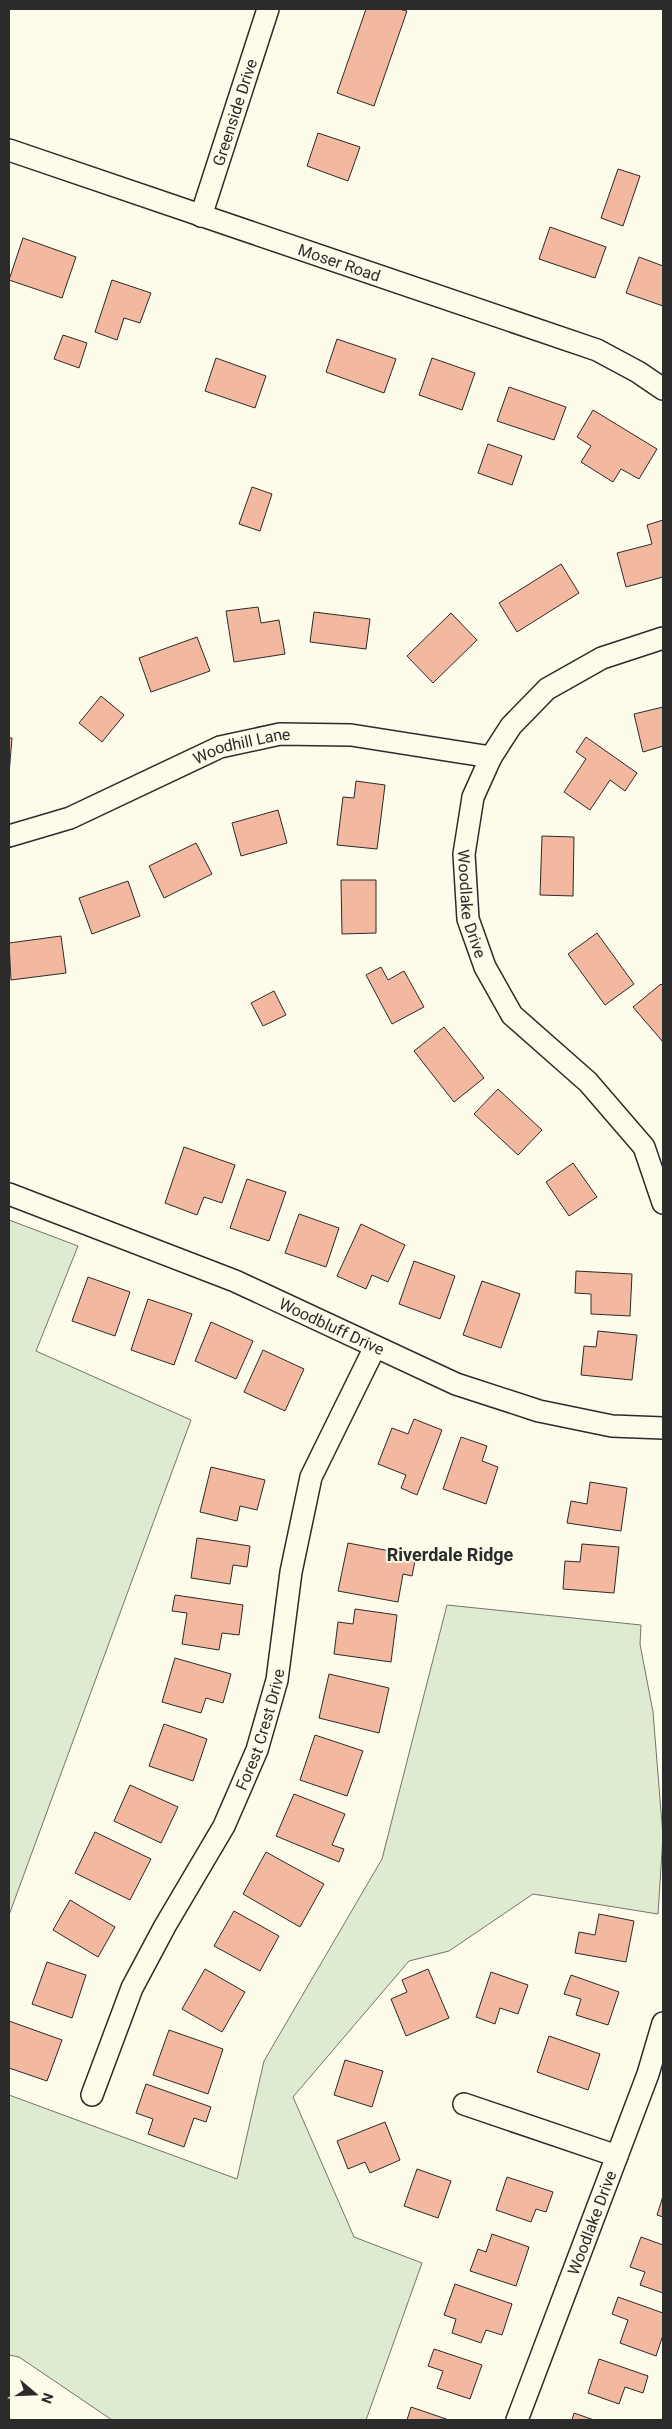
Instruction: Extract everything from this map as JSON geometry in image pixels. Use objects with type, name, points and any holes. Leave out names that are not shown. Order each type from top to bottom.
[{"type":"street","name":"Greenside Drive","points":[[201,216],[268,9]]},
{"type":"street","name":"Moser Road","points":[[9,150],[597,350],[638,372],[663,389]]},
{"type":"street","name":"Woodlake Drive","points":[[663,638],[602,658],[547,689],[511,726],[491,757],[473,797],[464,854],[468,919],[485,967],[512,1015],[588,1082],[644,1147],[663,1203]]},
{"type":"street","name":"Woodhill Lane","points":[[9,836],[70,818],[220,747],[280,734],[351,735],[491,757]]},
{"type":"street","name":"Woodbluff Drive","points":[[9,1194],[235,1281],[456,1384],[539,1411],[612,1426],[663,1428]]},
{"type":"street","name":"Forest Crest Drive","points":[[92,2095],[132,1988],[164,1926],[224,1826],[257,1750],[277,1680],[291,1572],[312,1477],[375,1346]]},
{"type":"street","name":"Woodlake Drive","points":[[517,2420],[648,2074],[663,2023]]},
{"type":"street","points":[[464,2104],[617,2156]]},
{"type":"green space","points":[[9,1220],[78,1246],[36,1351],[191,1420],[9,1915]]},
{"type":"green space","points":[[447,1605],[641,1625],[640,1644],[653,1712],[663,1836],[658,1914],[533,1894],[449,1951],[409,1961],[293,2097],[354,2237],[422,2263],[366,2420],[112,2420],[19,2357],[9,2355],[9,2095],[237,2179],[264,2061],[382,1859]]},
{"type":"building","points":[[366,9],[399,9],[407,11],[374,106],[337,93]]},
{"type":"building","points":[[318,133],[360,147],[348,181],[307,166]]},
{"type":"building","points":[[618,169],[640,176],[623,226],[601,218]]},
{"type":"building","points":[[550,227],[606,247],[595,278],[539,259]]},
{"type":"building","points":[[23,238],[76,257],[62,298],[9,280]]},
{"type":"building","points":[[639,257],[663,266],[663,306],[626,293]]},
{"type":"building","points":[[112,280],[151,293],[140,323],[124,318],[117,340],[95,332]]},
{"type":"building","points":[[63,335],[87,343],[79,368],[54,359]]},
{"type":"building","points":[[337,339],[396,359],[384,393],[326,372]]},
{"type":"building","points":[[216,358],[266,376],[255,408],[205,391]]},
{"type":"building","points":[[432,358],[475,373],[462,410],[419,395]]},
{"type":"building","points":[[509,387],[566,407],[554,440],[497,421]]},
{"type":"building","points":[[593,410],[657,449],[639,479],[621,469],[613,482],[581,462],[591,446],[577,437]]},
{"type":"building","points":[[488,444],[522,456],[512,485],[478,473]]},
{"type":"building","points":[[252,487],[272,494],[260,531],[239,524]]},
{"type":"building","points":[[663,520],[663,577],[626,587],[617,553],[652,544],[647,525]]},
{"type":"building","points":[[561,564],[579,593],[517,632],[499,603]]},
{"type":"building","points":[[258,607],[261,623],[279,620],[285,654],[234,662],[226,611]]},
{"type":"building","points":[[314,612],[370,619],[366,649],[310,642]]},
{"type":"building","points":[[451,613],[477,640],[433,683],[407,656]]},
{"type":"building","points":[[197,637],[210,671],[151,692],[139,658]]},
{"type":"building","points":[[101,696],[124,715],[102,742],[79,723]]},
{"type":"building","points":[[663,707],[663,746],[643,752],[634,714]]},
{"type":"building","points":[[586,737],[637,773],[625,791],[610,780],[590,810],[564,792],[586,759],[576,752]]},
{"type":"building","points":[[9,738],[12,738],[9,774]]},
{"type":"building","points":[[356,781],[385,785],[377,849],[337,845],[343,797],[354,798]]},
{"type":"building","points":[[278,810],[287,843],[241,856],[232,823]]},
{"type":"building","points":[[542,836],[574,837],[573,896],[540,895]]},
{"type":"building","points":[[196,843],[212,874],[164,898],[149,866]]},
{"type":"building","points":[[341,880],[376,880],[376,933],[342,934]]},
{"type":"building","points":[[128,881],[140,916],[92,934],[79,898]]},
{"type":"building","points":[[597,933],[634,984],[605,1005],[568,954]]},
{"type":"building","points":[[61,936],[66,973],[11,980],[9,943]]},
{"type":"building","points":[[381,967],[388,980],[404,971],[424,1007],[392,1024],[366,975]]},
{"type":"building","points":[[661,984],[663,986],[663,1042],[633,1007]]},
{"type":"building","points":[[274,991],[286,1015],[263,1026],[251,1003]]},
{"type":"building","points":[[444,1027],[484,1078],[454,1102],[414,1051]]},
{"type":"building","points":[[498,1089],[542,1130],[518,1155],[474,1114]]},
{"type":"building","points":[[184,1147],[235,1165],[222,1203],[204,1197],[197,1215],[165,1203]]},
{"type":"building","points":[[573,1163],[597,1197],[569,1216],[546,1182]]},
{"type":"building","points":[[247,1179],[286,1192],[269,1241],[230,1228]]},
{"type":"building","points":[[299,1214],[339,1228],[326,1267],[285,1253]]},
{"type":"building","points":[[361,1224],[405,1245],[388,1282],[372,1275],[366,1289],[337,1276]]},
{"type":"building","points":[[414,1261],[455,1276],[440,1319],[399,1304]]},
{"type":"building","points":[[576,1271],[632,1274],[630,1316],[591,1314],[591,1294],[575,1293]]},
{"type":"building","points":[[88,1277],[130,1292],[115,1336],[72,1321]]},
{"type":"building","points":[[482,1281],[520,1294],[501,1348],[463,1335]]},
{"type":"building","points":[[148,1299],[192,1314],[174,1365],[131,1350]]},
{"type":"building","points":[[211,1322],[253,1341],[236,1379],[195,1361]]},
{"type":"building","points":[[598,1331],[637,1335],[632,1380],[581,1375],[584,1346],[596,1347]]},
{"type":"building","points":[[263,1350],[304,1369],[285,1411],[244,1392]]},
{"type":"building","points":[[414,1419],[442,1430],[417,1495],[401,1488],[406,1475],[378,1464],[392,1428],[408,1434]]},
{"type":"building","points":[[461,1437],[487,1446],[482,1461],[498,1467],[486,1504],[443,1489]]},
{"type":"building","points":[[211,1467],[265,1480],[257,1510],[240,1506],[237,1521],[200,1512]]},
{"type":"building","points":[[590,1482],[627,1488],[621,1531],[567,1523],[571,1501],[587,1504]]},
{"type":"building","points":[[197,1538],[250,1546],[247,1567],[233,1565],[230,1584],[191,1578]]},
{"type":"building","points":[[348,1543],[416,1556],[412,1576],[403,1574],[398,1602],[338,1591]]},
{"type":"building","points":[[582,1544],[619,1547],[614,1593],[563,1589],[565,1561],[580,1562]]},
{"type":"building","points":[[175,1595],[243,1605],[239,1635],[222,1633],[219,1650],[182,1644],[187,1613],[172,1611]]},
{"type":"building","points":[[355,1609],[397,1615],[391,1662],[334,1654],[338,1622],[353,1624]]},
{"type":"building","points":[[175,1658],[231,1674],[223,1703],[206,1698],[201,1713],[162,1702]]},
{"type":"building","points":[[329,1674],[389,1688],[379,1733],[319,1718]]},
{"type":"building","points":[[164,1724],[207,1739],[193,1781],[149,1766]]},
{"type":"building","points":[[315,1735],[363,1751],[347,1796],[300,1780]]},
{"type":"building","points":[[130,1785],[178,1807],[161,1843],[114,1821]]},
{"type":"building","points":[[294,1794],[345,1814],[332,1845],[344,1849],[339,1862],[276,1836]]},
{"type":"building","points":[[95,1832],[151,1859],[130,1900],[75,1873]]},
{"type":"building","points":[[266,1852],[324,1884],[300,1927],[243,1894]]},
{"type":"building","points":[[70,1900],[115,1927],[98,1957],[53,1930]]},
{"type":"building","points":[[234,1911],[279,1936],[260,1971],[214,1946]]},
{"type":"building","points":[[599,1914],[634,1921],[626,1962],[575,1953],[579,1932],[595,1935]]},
{"type":"building","points":[[47,1962],[86,1975],[72,2018],[32,2004]]},
{"type":"building","points":[[205,1969],[245,1992],[222,2032],[182,2009]]},
{"type":"building","points":[[428,1969],[449,2018],[406,2036],[391,1999],[407,1992],[402,1980]]},
{"type":"building","points":[[491,1972],[528,1985],[518,2014],[500,2008],[495,2024],[476,2017]]},
{"type":"building","points":[[571,1975],[619,1992],[608,2025],[576,2015],[581,1999],[564,1994]]},
{"type":"building","points":[[9,2021],[62,2040],[47,2081],[9,2068]]},
{"type":"building","points":[[169,2030],[223,2049],[208,2094],[153,2075]]},
{"type":"building","points":[[549,2036],[600,2054],[588,2090],[537,2072]]},
{"type":"building","points":[[345,2060],[383,2071],[372,2107],[334,2095]]},
{"type":"building","points":[[146,2084],[211,2107],[206,2122],[194,2118],[184,2147],[148,2134],[153,2119],[136,2113]]},
{"type":"building","points":[[385,2122],[400,2160],[370,2173],[365,2162],[348,2169],[337,2141]]},
{"type":"building","points":[[417,2169],[451,2181],[438,2218],[404,2206]]},
{"type":"building","points":[[507,2177],[553,2192],[546,2212],[536,2209],[531,2222],[496,2210]]},
{"type":"building","points":[[663,2196],[663,2217],[657,2215]]},
{"type":"building","points":[[492,2234],[529,2247],[516,2286],[470,2271],[478,2249],[486,2252]]},
{"type":"building","points":[[641,2237],[663,2245],[663,2293],[640,2285],[645,2272],[630,2267]]},
{"type":"building","points":[[455,2284],[512,2304],[502,2335],[486,2330],[481,2343],[452,2333],[456,2319],[444,2315]]},
{"type":"building","points":[[618,2297],[663,2313],[663,2335],[656,2356],[620,2343],[628,2320],[612,2314]]},
{"type":"building","points":[[434,2349],[482,2365],[470,2399],[437,2388],[443,2371],[428,2366]]},
{"type":"building","points":[[599,2359],[648,2376],[643,2393],[625,2387],[619,2404],[588,2393]]},
{"type":"building","points":[[411,2407],[449,2420],[407,2420]]},
{"type":"building","points":[[574,2413],[594,2420],[572,2420]]},
{"type":"district","name":"Riverdale Ridge","points":[[450,1554]]}]
